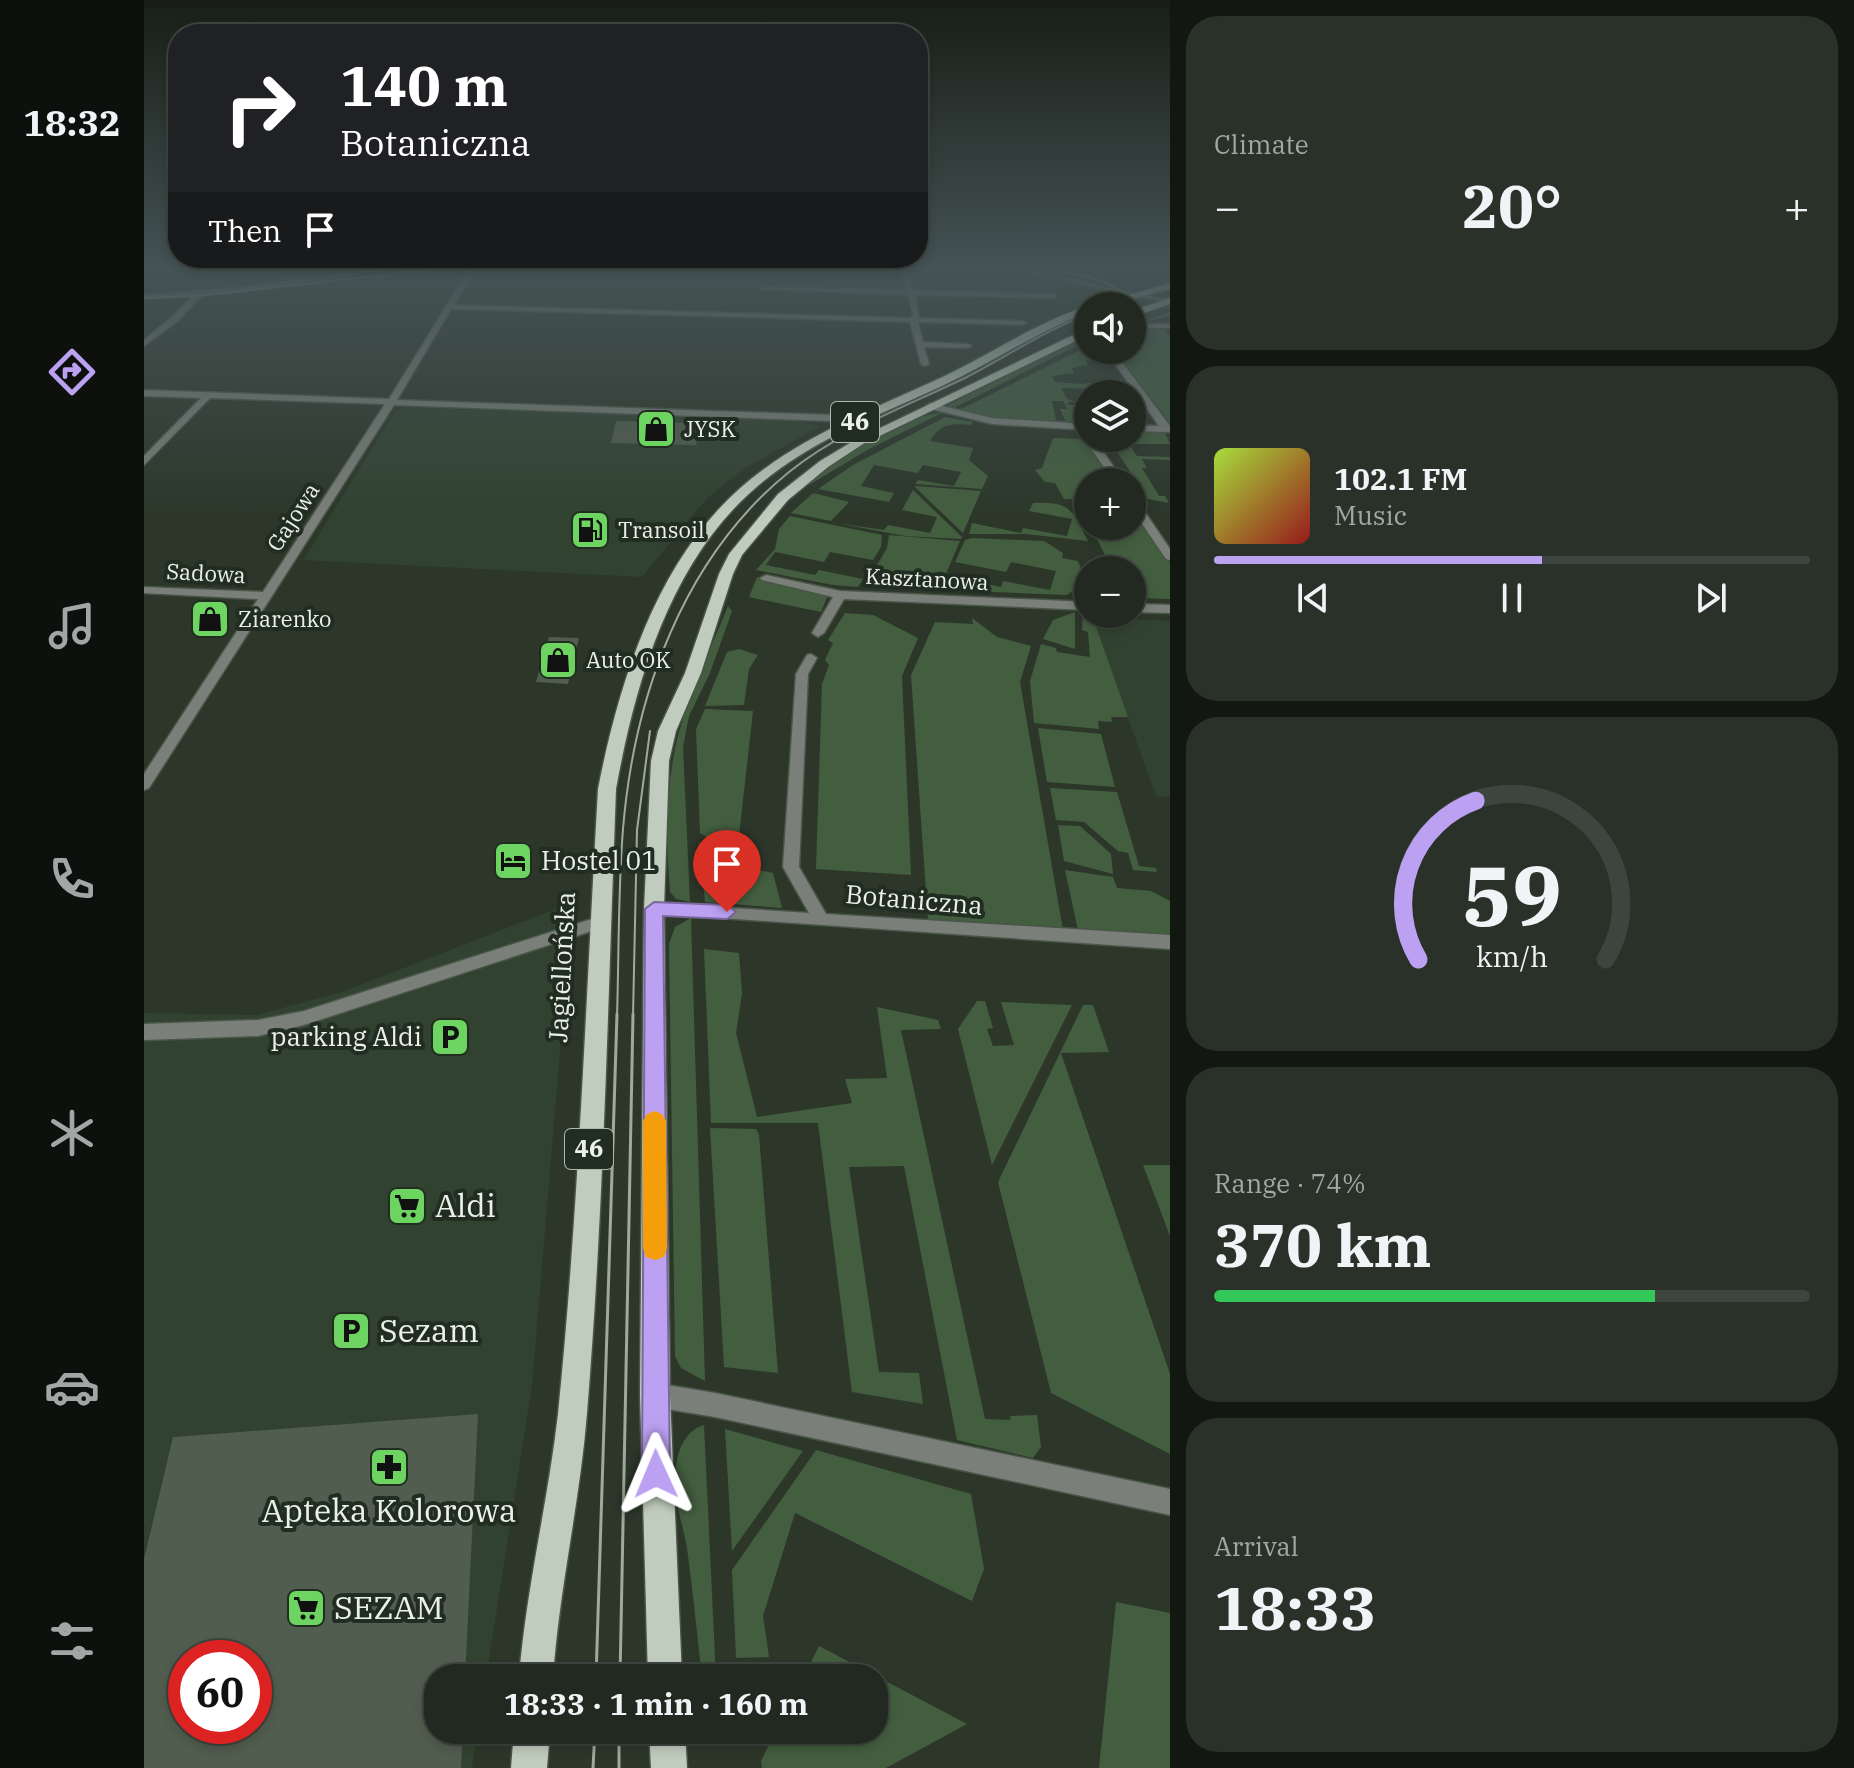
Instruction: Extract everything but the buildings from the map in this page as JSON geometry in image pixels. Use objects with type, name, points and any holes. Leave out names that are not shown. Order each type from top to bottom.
[{"type":"main road","name":"Jagiellońska","points":[[537,1664],[540,1624],[572,1419],[580,1329],[607,789],[614,753],[662,602],[678,569],[717,517],[765,474],[823,438],[1002,352]]},
{"type":"main road","name":"46","points":[[665,1664],[655,1395],[654,909],[657,795],[667,731],[693,673],[726,574],[736,554],[783,497],[824,464],[859,442],[1045,352]]},
{"type":"main road","points":[[529,1768],[531,1744]]},
{"type":"main road","points":[[668,1744],[669,1768]]},
{"type":"street","name":"Gajowa","points":[[144,785],[421,352]]},
{"type":"street","points":[[921,352],[925,364]]},
{"type":"street","points":[[1119,364],[1168,429]]},
{"type":"street","points":[[144,393],[861,419]]},
{"type":"street","points":[[144,462],[207,396]]},
{"type":"street","points":[[930,406],[992,421],[1074,430]]},
{"type":"street","points":[[798,417],[825,426],[827,429],[823,438]]},
{"type":"street","points":[[1146,428],[1168,429]]},
{"type":"street","points":[[148,442],[162,443]]},
{"type":"street","points":[[1146,522],[1170,557]]},
{"type":"street","name":"Kasztanowa","points":[[766,578],[840,595],[1074,605]]},
{"type":"street","name":"Sadowa","points":[[144,590],[266,596]]},
{"type":"street","points":[[818,633],[840,595]]},
{"type":"street","points":[[1146,608],[1170,609]]},
{"type":"street","points":[[811,658],[802,674],[791,867],[820,917]]},
{"type":"street","name":"Botaniczna","points":[[654,909],[820,917],[971,932],[1170,942]]},
{"type":"street","points":[[144,1032],[258,1028],[304,1018],[601,922]]},
{"type":"street","points":[[655,1395],[715,1405],[1170,1502]]},
{"type":"shaded area","points":[[1053,352],[1065,352],[952,409],[948,405]]},
{"type":"shaded area","points":[[1146,352],[1170,352],[1170,423],[1146,392],[1146,380],[1137,380],[1125,364],[1146,364]]},
{"type":"shaded area","points":[[1074,353],[1074,364],[1088,364],[1072,368],[1074,373],[1052,376],[1055,382],[1074,383],[1074,388],[1061,388],[1067,399],[1074,401],[1068,402],[1074,405],[1074,424],[1067,424],[1060,409],[1067,409],[1063,401],[1052,401],[1057,424],[993,418],[959,410]]},
{"type":"shaded area","points":[[403,408],[778,418],[820,426],[744,469],[707,498],[642,577],[303,560],[395,412]]},
{"type":"shaded area","points":[[942,413],[869,449],[809,485],[833,464],[871,440],[912,420]]},
{"type":"shaded area","points":[[945,417],[973,422],[971,425],[952,424],[942,428],[930,441],[973,448],[969,460],[988,476],[982,489],[915,484],[918,480],[954,486],[961,472],[923,465],[918,473],[874,465],[861,486],[894,493],[889,502],[818,489],[853,465]]},
{"type":"shaded area","points":[[1146,432],[1165,433],[1170,444],[1146,444]]},
{"type":"shaded area","points":[[1053,438],[1074,439],[1074,452],[1096,452],[1107,468],[1074,468],[1074,499],[1064,499],[1055,483],[1045,482],[1035,470],[1042,468]]},
{"type":"shaded area","points":[[1117,452],[1170,457],[1170,460],[1142,459],[1147,468],[1128,468]]},
{"type":"shaded area","points":[[1146,475],[1159,496],[1165,496],[1169,503],[1148,499]]},
{"type":"shaded area","points":[[915,487],[981,491],[963,533]]},
{"type":"shaded area","points":[[913,490],[961,539],[905,536],[836,523],[884,530],[888,525],[930,533],[937,517],[902,510]]},
{"type":"shaded area","points":[[813,493],[849,502],[831,521],[791,513]]},
{"type":"shaded area","points":[[1033,503],[1063,506],[1074,515],[1074,539],[1026,534],[969,534],[972,523],[1021,533],[1023,528],[1067,536],[1072,519],[1029,511]]},
{"type":"shaded area","points":[[790,516],[882,535],[881,547],[873,560],[830,552],[824,562],[775,552],[766,565],[815,575],[819,570],[863,579],[858,587],[756,570],[775,549],[779,529]]},
{"type":"shaded area","points":[[1146,527],[1170,563],[1170,599],[1146,598],[1146,556],[1106,556],[1097,540],[1146,540]]},
{"type":"shaded area","points":[[889,535],[960,541],[946,574],[936,574],[944,577],[939,591],[935,585],[896,583],[896,589],[891,589],[890,583],[877,582],[877,588],[864,587],[887,548]]},
{"type":"shaded area","points":[[965,540],[1044,541],[1063,553],[1062,558],[1074,560],[1074,590],[1067,595],[969,591],[949,576],[1001,587],[1003,581],[1050,590],[1056,571],[1011,562],[1006,572],[955,562]]},
{"type":"shaded area","points":[[757,577],[828,595],[821,612],[749,597]]},
{"type":"shaded area","points":[[728,606],[732,611],[710,673],[689,716],[683,747],[690,902],[676,899],[670,892],[667,832],[671,771],[689,700]]},
{"type":"shaded area","points":[[1074,612],[1075,649],[1043,639],[1053,620]]},
{"type":"shaded area","points":[[845,613],[873,615],[918,638],[902,676],[911,875],[816,869],[822,684],[829,665],[825,660],[833,643],[828,640]]},
{"type":"shaded area","points":[[972,618],[997,637],[1031,646],[1020,682],[1063,930],[928,921],[911,675],[935,622],[973,624]]},
{"type":"shaded area","points":[[1146,620],[1170,621],[1170,797],[1156,796],[1096,628],[1146,628]]},
{"type":"shaded area","points":[[1097,628],[1128,717],[1111,717],[1112,722],[1098,721],[1099,729],[1034,723],[1030,681],[1041,644],[1056,648],[1057,652],[1090,657],[1088,632],[1082,630]]},
{"type":"shaded area","points":[[739,649],[758,655],[749,669],[744,705],[705,706],[727,652]]},
{"type":"shaded area","points":[[705,709],[753,711],[737,854],[700,833],[696,729]]},
{"type":"shaded area","points":[[1038,728],[1101,734],[1115,787],[1047,782]]},
{"type":"shaded area","points":[[1050,788],[1117,792],[1139,866],[1156,868],[1157,872],[1133,870],[1128,853],[1118,851],[1084,822],[1056,820]]},
{"type":"shaded area","points":[[1058,825],[1080,826],[1111,854],[1113,874],[1064,861]]},
{"type":"shaded area","points":[[699,842],[737,866],[773,873],[782,908],[705,902]]},
{"type":"shaded area","points":[[1065,870],[1113,877],[1117,888],[1151,891],[1170,901],[1170,937],[1078,930]]},
{"type":"shaded area","points":[[561,907],[568,956],[532,1385],[488,1664],[424,1664],[424,1744],[476,1744],[472,1768],[144,1768],[144,1013],[257,1015],[342,992]]},
{"type":"shaded area","points":[[691,918],[705,1381],[681,1368],[675,1356],[669,944],[675,927]]},
{"type":"shaded area","points":[[704,949],[739,953],[742,993],[736,1033],[757,1117],[852,1103],[845,1079],[887,1078],[877,1007],[938,1020],[941,1029],[901,1030],[985,1419],[1011,1420],[1010,1416],[1037,1415],[1041,1447],[1033,1458],[957,1440],[904,1166],[849,1167],[879,1372],[919,1373],[923,1404],[852,1392],[818,1123],[711,1123]]},
{"type":"shaded area","points":[[977,1001],[985,1001],[993,1028],[987,1029],[993,1046],[1014,1045],[1001,1002],[1072,1005],[992,1165],[958,1029]]},
{"type":"shaded area","points":[[1083,1005],[1093,1005],[1109,1052],[1061,1053],[1170,1374],[1170,1454],[1051,1393],[998,1182]]},
{"type":"shaded area","points":[[710,1128],[756,1129],[759,1135],[778,1373],[724,1367]]},
{"type":"shaded area","points":[[1143,1165],[1170,1165],[1170,1236]]},
{"type":"shaded area","points":[[704,1425],[715,1664],[700,1664],[687,1548],[675,1484],[682,1445],[697,1428]]},
{"type":"shaded area","points":[[725,1429],[803,1451],[732,1551]]},
{"type":"shaded area","points":[[816,1450],[971,1494],[984,1569],[972,1601],[795,1513],[763,1616],[769,1657],[736,1658],[732,1570]]},
{"type":"shaded area","points":[[1116,1602],[1170,1613],[1170,1768],[1099,1768]]},
{"type":"shaded area","points":[[819,1646],[853,1664],[810,1664]]},
{"type":"shaded area","points":[[888,1682],[967,1724],[886,1768],[762,1768],[761,1761],[769,1744],[888,1744]]},
{"type":"tram line","points":[[617,1016],[619,899],[629,779],[652,680],[670,633],[693,588],[720,545],[752,507],[809,457],[874,420],[965,378],[1013,352]]},
{"type":"tram line","points":[[633,1016],[637,830],[650,731]]},
{"type":"tram line","points":[[596,1664],[617,1014]]},
{"type":"tram line","points":[[620,1664],[633,1014]]},
{"type":"tram line","points":[[593,1768],[594,1744]]},
{"type":"tram line","points":[[619,1744],[619,1768]]},
{"type":"slow traffic","points":[[655,1121],[655,1248]]},
{"type":"place","name":"JYSK","points":[[656,429]]},
{"type":"place","name":"Transoil","points":[[590,530]]},
{"type":"place","name":"Ziarenko","points":[[210,619]]},
{"type":"place","name":"Auto OK","points":[[558,660]]},
{"type":"place","name":"Hostel 01","points":[[513,861]]},
{"type":"place","name":"parking Aldi","points":[[450,1037]]},
{"type":"place","name":"Aldi","points":[[407,1206]]},
{"type":"place","name":"Sezam","points":[[351,1331]]},
{"type":"place","name":"Apteka Kolorowa","points":[[389,1467]]},
{"type":"place","name":"SEZAM","points":[[306,1608]]},
{"type":"route","points":[[656,1474],[654,909],[727,912]]}]
